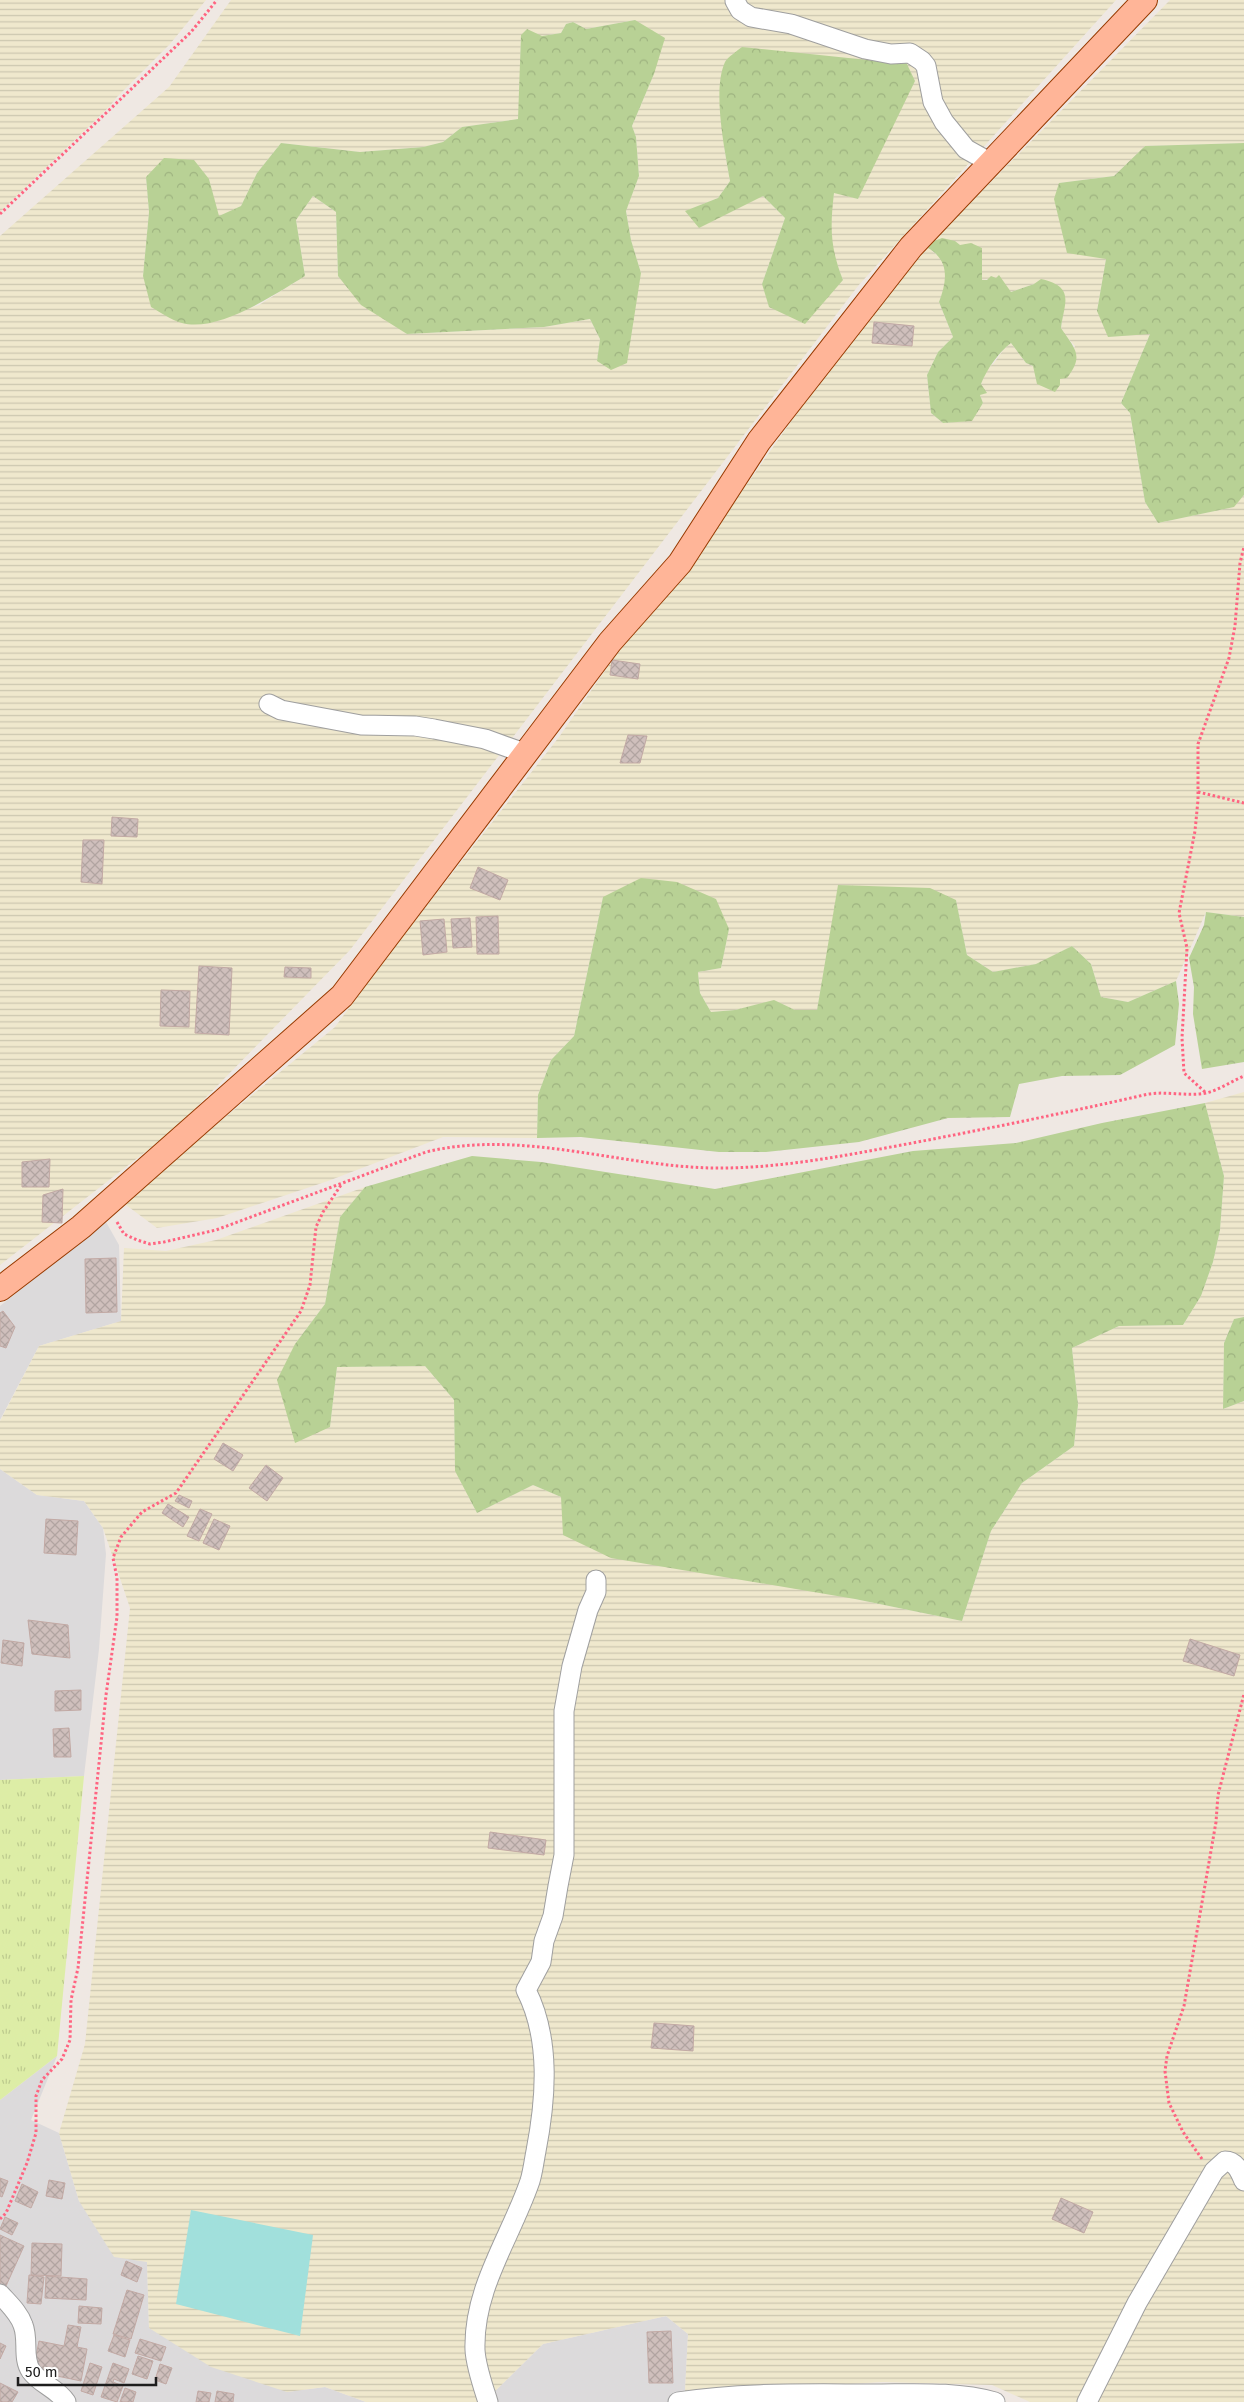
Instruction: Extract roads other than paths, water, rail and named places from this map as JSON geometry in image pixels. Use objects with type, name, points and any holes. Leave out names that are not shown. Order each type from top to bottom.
[{"type":"main road","points":[[0,1289],[80,1227],[342,996],[524,753],[610,642],[680,563],[759,442],[911,247],[1145,0]]},
{"type":"street","points":[[735,1],[740,10],[751,17],[791,24],[865,49],[891,54],[910,53],[926,66],[932,102],[944,122],[966,149],[991,163]]},
{"type":"street","points":[[269,704],[281,710],[361,725],[415,726],[463,734],[524,753]]},
{"type":"street","points":[[488,2402],[475,2351],[478,2324],[484,2293],[494,2262],[530,2180],[538,2136],[545,2075],[542,2045],[534,2005],[526,1990],[541,1962],[544,1941],[553,1916],[564,1855],[564,1712],[572,1666],[588,1610],[596,1592],[596,1580]]},
{"type":"street","points":[[1087,2402],[1136,2303],[1212,2176],[1225,2161],[1230,2161],[1235,2165],[1244,2181]]},
{"type":"street","points":[[0,2294],[14,2309],[23,2325],[28,2364],[32,2372],[61,2399]]},
{"type":"street","points":[[678,2402],[742,2396],[853,2394],[958,2394],[995,2402]]},
{"type":"water","points":[[191,2210],[313,2235],[300,2336],[176,2304]]}]
